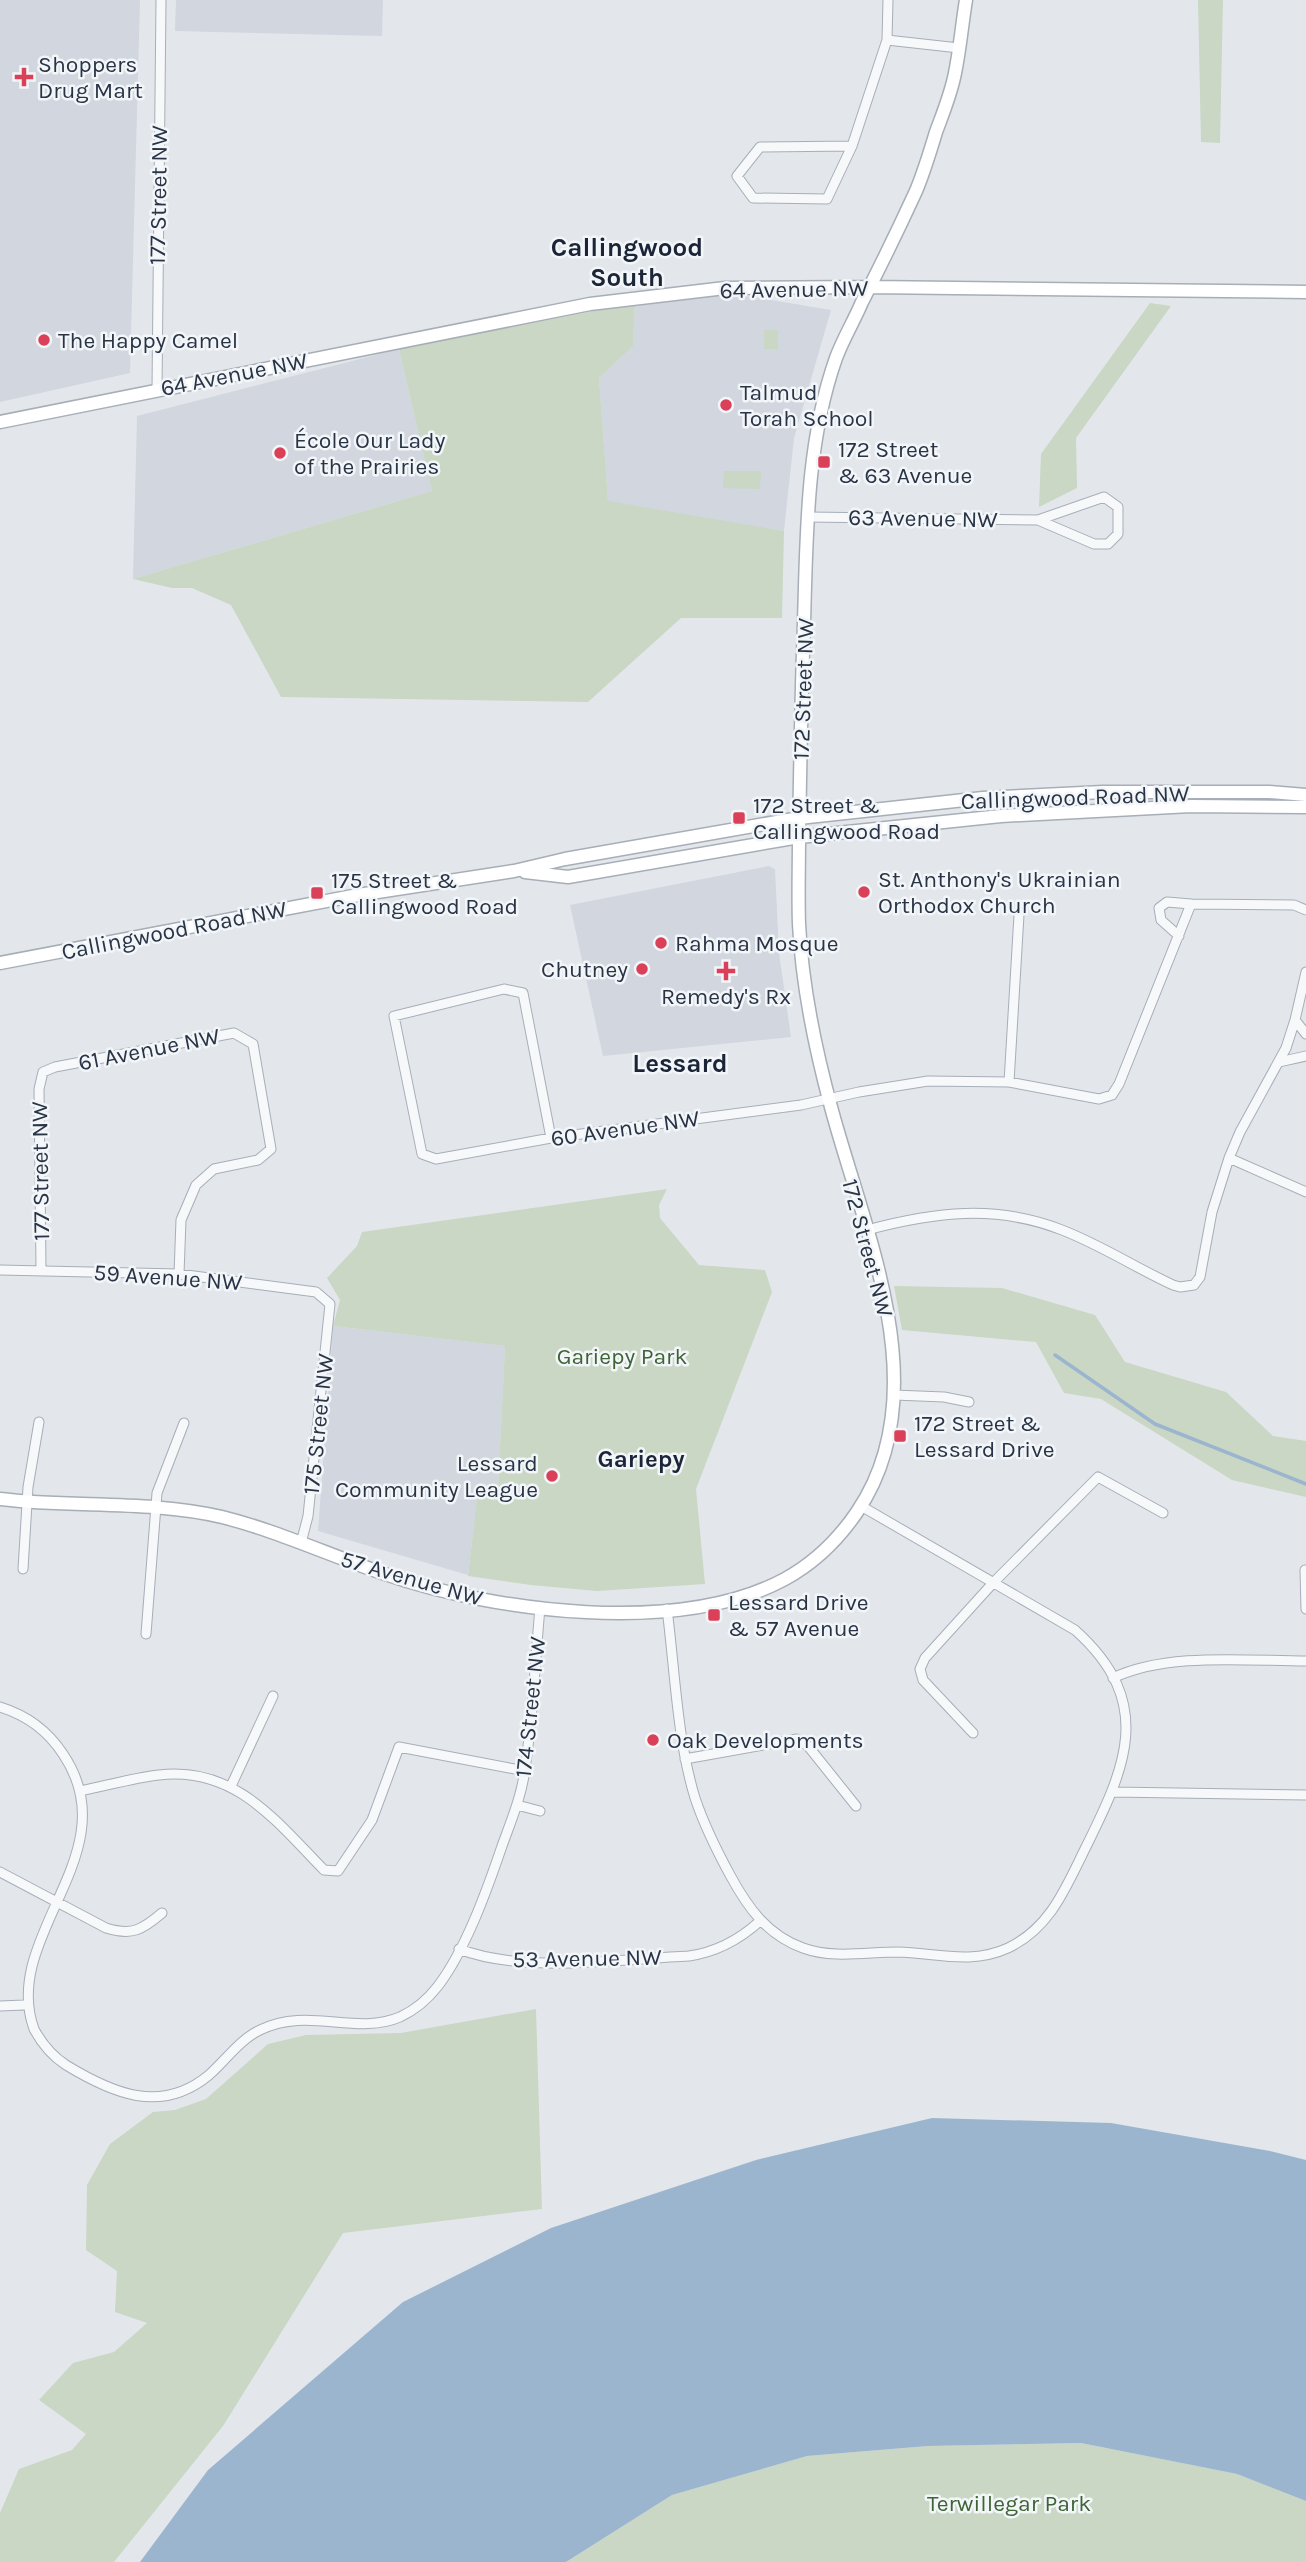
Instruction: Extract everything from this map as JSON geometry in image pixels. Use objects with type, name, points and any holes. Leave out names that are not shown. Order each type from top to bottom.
[{"type":"street","name":"177 Street NW","points":[[157,389],[161,0]]},
{"type":"street","points":[[852,146],[760,147],[737,176],[753,198],[827,199],[852,146],[887,40],[888,0]]},
{"type":"street","name":"172 Street NW","points":[[758,1591],[782,1580],[820,1554],[861,1506],[880,1466],[894,1395],[887,1314],[867,1230],[828,1099],[801,947],[798,894],[799,818],[808,517],[817,425],[836,355],[918,185],[954,81],[966,0]]},
{"type":"street","points":[[887,40],[959,48]]},
{"type":"street","name":"64 Avenue NW","points":[[0,422],[590,303],[725,288],[1306,292]]},
{"type":"street","name":"63 Avenue NW","points":[[808,517],[1038,520],[1104,497],[1118,508],[1118,534],[1108,544],[1094,544],[1038,520]]},
{"type":"street","points":[[1269,792],[1306,789]]},
{"type":"street","name":"Callingwood Road NW","points":[[4,961],[799,818],[983,798],[1103,792],[1269,792],[1306,795]]},
{"type":"street","name":"Callingwood Road NW","points":[[514,871],[568,877],[799,837],[1001,816],[1191,806],[1306,807]]},
{"type":"street","points":[[1191,904],[1179,936],[1161,920],[1158,908],[1167,902],[1294,905],[1306,910]]},
{"type":"street","points":[[1009,1082],[1019,915]]},
{"type":"street","name":"60 Avenue NW","points":[[551,1138],[523,993],[504,989],[394,1016],[422,1154],[436,1159],[551,1138],[794,1106],[928,1081],[1009,1082],[1099,1099],[1112,1096],[1119,1084],[1179,936]]},
{"type":"street","points":[[867,1230],[937,1214],[978,1213],[1014,1217],[1064,1231],[1167,1282],[1194,1286],[1200,1277],[1212,1212],[1229,1158],[1240,1132],[1279,1062],[1295,1020],[1306,972]]},
{"type":"street","points":[[1295,1020],[1306,1034]]},
{"type":"street","name":"61 Avenue NW","points":[[43,1072],[55,1067],[234,1033],[253,1044],[271,1149],[258,1160],[214,1169],[196,1185],[181,1220],[178,1274]]},
{"type":"street","points":[[1279,1062],[1306,1056]]},
{"type":"street","name":"177 Street NW","points":[[41,1270],[39,1089],[43,1072]]},
{"type":"street","points":[[1229,1158],[1306,1192]]},
{"type":"street","name":"59 Avenue NW","points":[[0,1270],[178,1274],[316,1292],[330,1304]]},
{"type":"street","name":"175 Street NW","points":[[301,1543],[307,1522],[330,1304]]},
{"type":"street","points":[[894,1395],[944,1397],[969,1402]]},
{"type":"street","points":[[23,1570],[26,1502],[39,1422]]},
{"type":"street","points":[[146,1634],[159,1483],[184,1423]]},
{"type":"street","points":[[972,1733],[923,1680],[921,1664],[993,1583],[1098,1477],[1163,1513]]},
{"type":"street","name":"57 Avenue NW","points":[[0,1499],[155,1507],[220,1517],[423,1586],[467,1597],[540,1608],[603,1611],[667,1609],[718,1602],[758,1591]]},
{"type":"street","points":[[667,1609],[685,1759],[696,1800],[705,1825],[745,1902],[760,1921],[790,1943],[824,1953],[904,1952],[957,1958],[1000,1951],[1020,1941],[1036,1929],[1059,1902],[1121,1771],[1127,1734],[1124,1709],[1113,1678],[1094,1648],[1075,1630],[861,1506]]},
{"type":"street","points":[[1305,1570],[1306,1609]]},
{"type":"street","name":"174 Street NW","points":[[459,1949],[486,1891],[517,1805],[525,1771],[540,1608]]},
{"type":"street","points":[[1113,1678],[1141,1667],[1172,1661],[1306,1661]]},
{"type":"street","points":[[231,1786],[273,1696]]},
{"type":"street","points":[[0,1707],[24,1717],[46,1733],[66,1759],[79,1791],[81,1810],[78,1839],[28,1954],[24,1977],[24,2005],[40,2041],[60,2061],[106,2087],[136,2097],[163,2096],[202,2080],[240,2043],[273,2025],[314,2019],[368,2024],[400,2017],[432,1994],[445,1977],[459,1949]]},
{"type":"street","points":[[685,1759],[797,1739],[808,1746],[856,1806]]},
{"type":"street","points":[[79,1791],[160,1775],[201,1776],[231,1786],[263,1808],[324,1870],[338,1871],[372,1820],[399,1747],[525,1771]]},
{"type":"street","points":[[1113,1792],[1306,1795]]},
{"type":"street","name":"174 Street NW","points":[[517,1805],[540,1811]]},
{"type":"street","points":[[0,1872],[116,1931],[144,1928],[162,1913]]},
{"type":"street","name":"53 Avenue NW","points":[[459,1949],[502,1961],[542,1963],[688,1956],[712,1951],[733,1942],[760,1921]]},
{"type":"street","points":[[0,2006],[24,2005]]},
{"type":"shaded area","points":[[0,0],[140,0],[130,373],[0,402]]},
{"type":"shaded area","points":[[176,0],[383,0],[382,36],[175,31]]},
{"type":"shaded area","points":[[734,294],[831,310],[794,438],[784,531],[608,502],[599,378],[633,346],[635,303]]},
{"type":"shaded area","name":"École Our Lady of the Prairies","points":[[399,349],[432,491],[133,579],[137,416]]},
{"type":"shaded area","points":[[769,866],[775,869],[779,953],[791,1037],[603,1056],[570,905]]},
{"type":"shaded area","points":[[333,1326],[505,1346],[498,1490],[478,1490],[468,1575],[318,1531]]},
{"type":"green space","points":[[1198,0],[1223,0],[1220,143],[1201,142]]},
{"type":"green space","points":[[635,303],[633,346],[599,378],[608,501],[784,531],[782,618],[681,618],[588,702],[281,697],[231,605],[192,588],[172,588],[133,579],[432,491],[399,349]]},
{"type":"green space","points":[[1150,303],[1171,306],[1076,438],[1077,488],[1039,507],[1041,454]]},
{"type":"green space","points":[[764,330],[778,330],[778,349],[764,349]]},
{"type":"green space","points":[[724,471],[761,471],[760,489],[723,488]]},
{"type":"green space","name":"Gariepy Park","points":[[667,1189],[659,1205],[660,1218],[699,1265],[765,1270],[772,1292],[696,1489],[705,1584],[597,1591],[468,1576],[478,1489],[498,1489],[505,1346],[333,1326],[340,1300],[327,1278],[357,1246],[362,1232]]},
{"type":"green space","points":[[894,1286],[1002,1288],[1095,1315],[1125,1362],[1226,1392],[1273,1436],[1306,1441],[1306,1497],[1232,1480],[1101,1399],[1064,1393],[1036,1342],[902,1330]]},
{"type":"green space","points":[[536,2009],[542,2209],[343,2233],[223,2426],[114,2562],[0,2562],[0,2513],[19,2469],[72,2450],[86,2434],[39,2400],[73,2363],[114,2352],[147,2323],[115,2312],[117,2271],[86,2250],[87,2185],[110,2144],[153,2112],[175,2110],[206,2099],[268,2044],[306,2035],[401,2033]]},
{"type":"green space","name":"Terwillegar Park","points":[[1081,2443],[1237,2474],[1306,2501],[1306,2562],[566,2562],[672,2495],[807,2456],[928,2446]]},
{"type":"water","points":[[932,2118],[1111,2123],[1270,2151],[1306,2160],[1306,2501],[1237,2474],[1081,2443],[928,2446],[807,2456],[672,2495],[566,2562],[140,2562],[208,2470],[403,2302],[551,2228],[756,2160]]},
{"type":"waterway","points":[[1055,1355],[1155,1424],[1306,1484]]},
{"type":"place","name":"Shoppers Drug Mart","points":[[24,77]]},
{"type":"place","name":"The Happy Camel","points":[[44,340]]},
{"type":"place","name":"Talmud Torah School","points":[[726,405]]},
{"type":"place","name":"École Our Lady of the Prairies","points":[[280,453]]},
{"type":"place","name":"172 Street & 63 Avenue","points":[[824,462]]},
{"type":"place","name":"172 Street & Callingwood Road","points":[[739,818]]},
{"type":"place","name":"St. Anthony's Ukrainian Orthodox Church","points":[[864,892]]},
{"type":"place","name":"175 Street & Callingwood Road","points":[[317,893]]},
{"type":"place","name":"Rahma Mosque","points":[[661,943]]},
{"type":"place","name":"Chutney","points":[[642,969]]},
{"type":"place","name":"Remedy's Rx","points":[[726,971]]},
{"type":"place","name":"172 Street & Lessard Drive","points":[[900,1436]]},
{"type":"place","name":"Lessard Community League","points":[[552,1476]]},
{"type":"place","name":"Lessard Drive & 57 Avenue","points":[[714,1615]]},
{"type":"place","name":"Oak Developments","points":[[653,1740]]},
{"type":"district","name":"Callingwood South","points":[[627,262]]},
{"type":"district","name":"Lessard","points":[[680,1063]]},
{"type":"district","name":"Gariepy","points":[[641,1459]]}]
